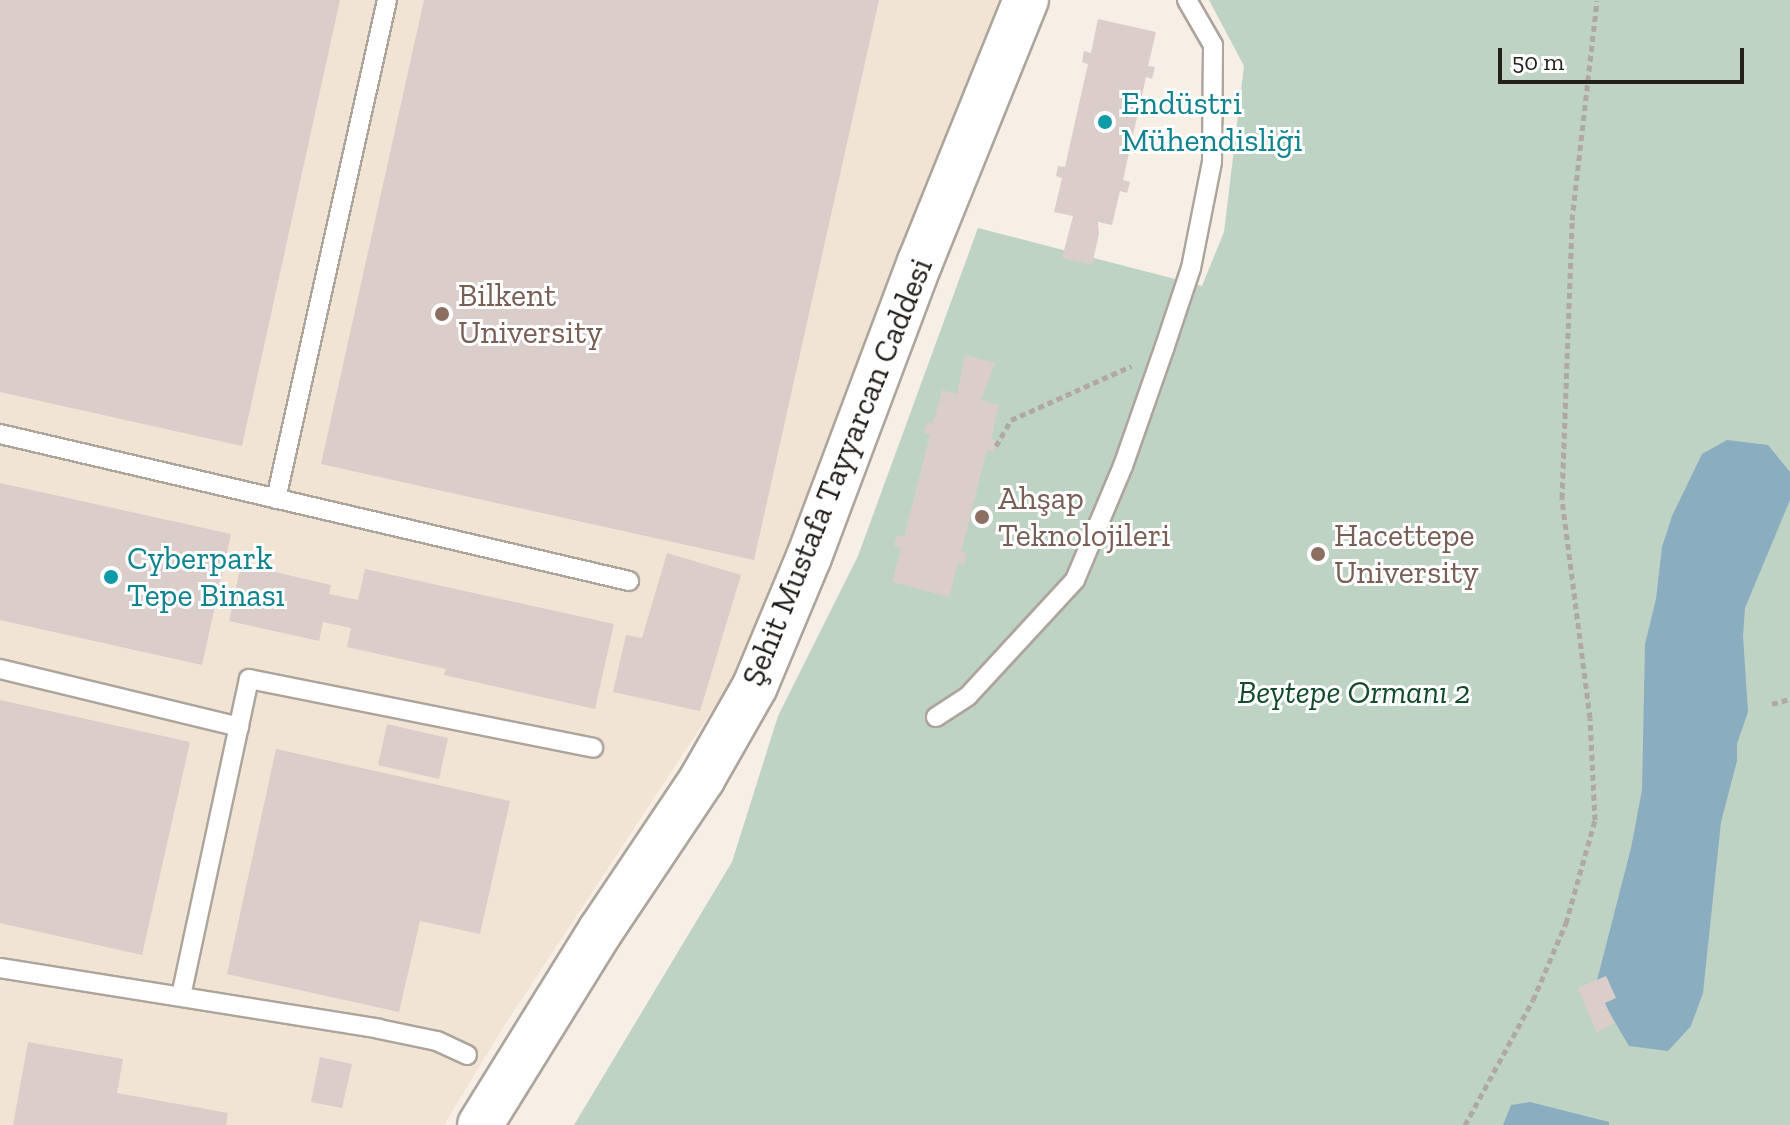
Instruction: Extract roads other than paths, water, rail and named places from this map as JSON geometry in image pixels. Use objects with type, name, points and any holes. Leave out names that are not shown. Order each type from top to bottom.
[{"type":"main road","name":"Şehit Mustafa Tayyarcan Caddesi","points":[[480,1125],[601,930],[702,779],[755,686],[804,570],[920,262],[1026,0]]},
{"type":"lane","points":[[276,499],[387,0]]},
{"type":"lane","points":[[936,717],[968,696],[1075,580],[1123,466],[1164,349],[1191,268],[1212,162],[1213,45],[1187,0]]},
{"type":"lane","points":[[0,434],[629,581]]},
{"type":"lane","points":[[0,669],[239,727]]},
{"type":"lane","points":[[181,996],[249,679],[593,748]]},
{"type":"lane","points":[[0,968],[437,1041],[467,1055]]},
{"type":"water","points":[[1727,440],[1768,445],[1790,472],[1790,500],[1745,608],[1743,636],[1748,712],[1737,744],[1737,761],[1721,822],[1703,993],[1691,1026],[1668,1051],[1629,1046],[1595,988],[1631,848],[1642,790],[1645,644],[1656,599],[1662,547],[1672,516],[1702,454]]},
{"type":"water","points":[[1530,1102],[1609,1122],[1609,1125],[1503,1125],[1511,1105]]},
{"type":"place","name":"Endüstri Mühendisliği","points":[[1105,122]]},
{"type":"place","name":"Bilkent University","points":[[442,314]]},
{"type":"place","name":"Ahşap Teknolojileri","points":[[982,517]]},
{"type":"place","name":"Hacettepe University","points":[[1318,554]]},
{"type":"place","name":"Cyberpark Tepe Binası","points":[[111,577]]},
{"type":"park label","name":"Beytepe Ormanı 2","points":[[1354,692]]}]
